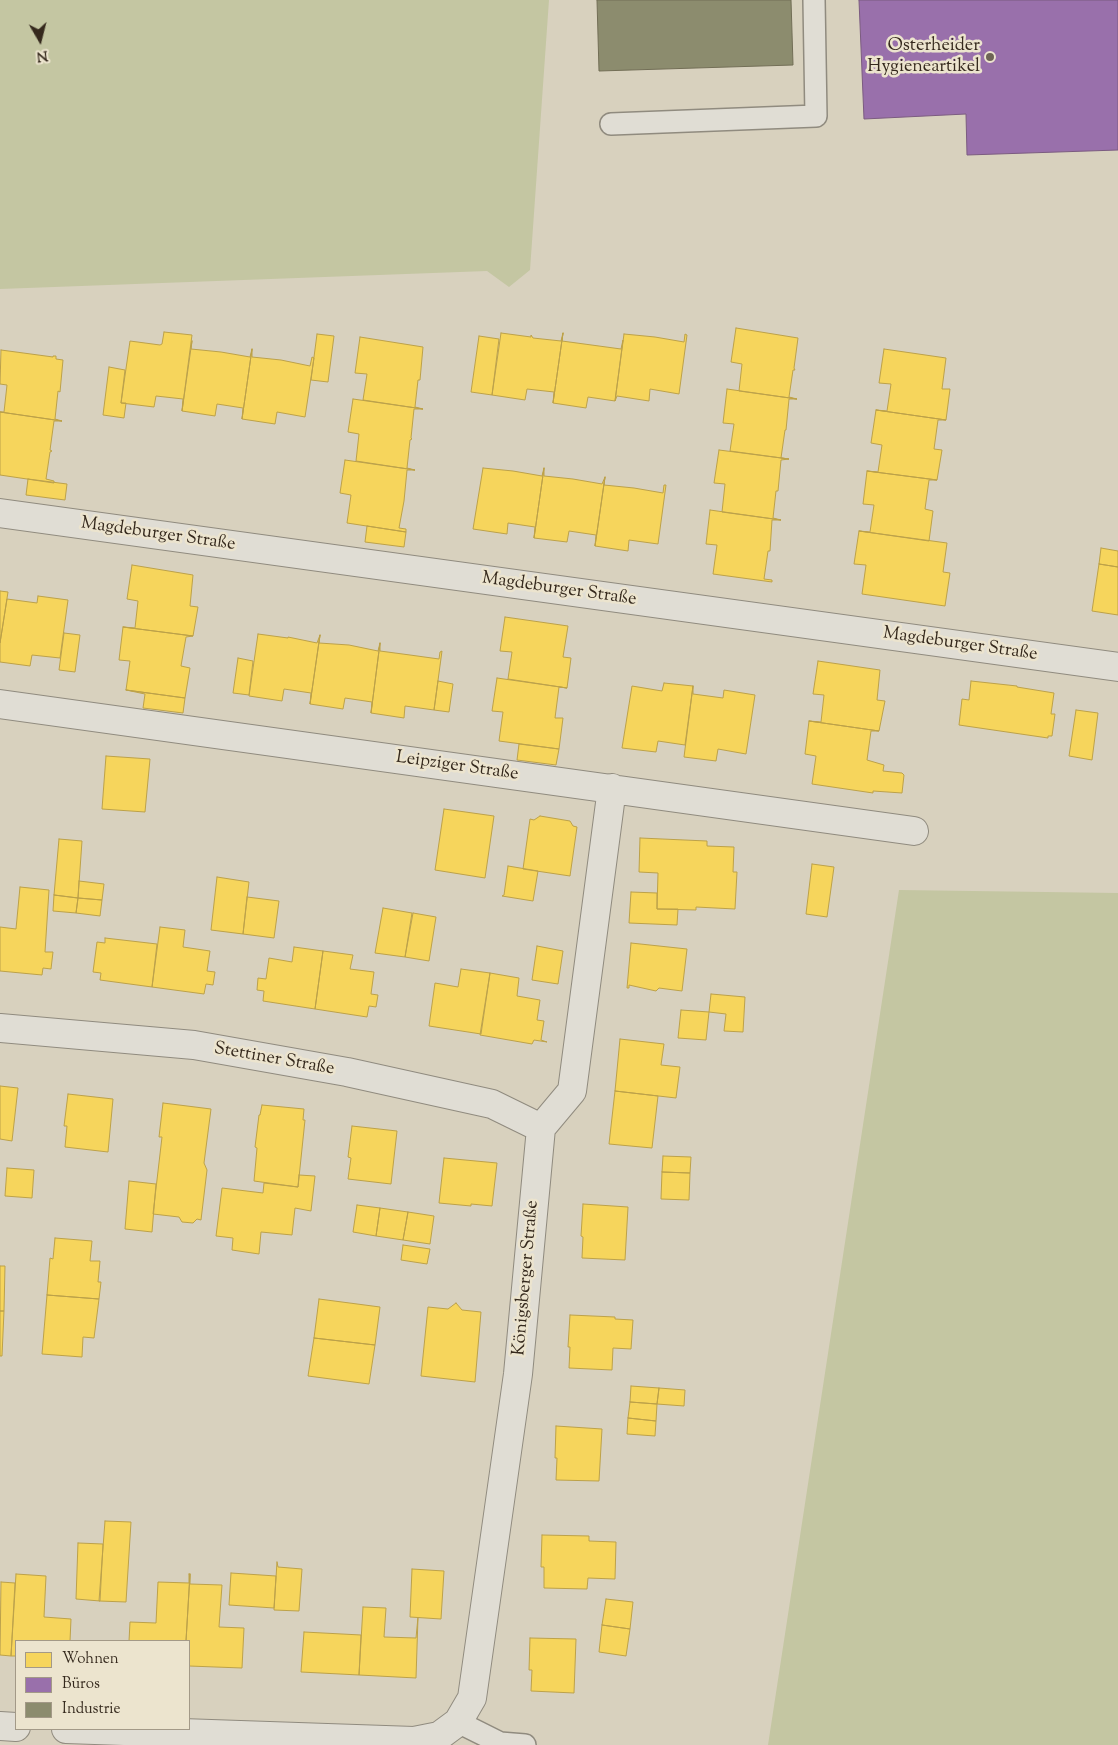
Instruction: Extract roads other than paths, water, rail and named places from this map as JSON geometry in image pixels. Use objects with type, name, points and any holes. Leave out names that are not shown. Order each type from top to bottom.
[{"type":"street","name":"Magdeburger Straße","points":[[0,513],[1118,667]]},
{"type":"street","name":"Leipziger Straße","points":[[0,704],[914,831]]},
{"type":"street","points":[[541,1128],[572,1091],[612,788]]},
{"type":"street","name":"Stettiner Straße","points":[[0,1028],[194,1046],[347,1072],[492,1104],[541,1128]]},
{"type":"street","name":"Königsberger Straße","points":[[91,1730],[414,1743],[439,1736],[458,1722],[472,1698],[518,1374],[541,1128]]},
{"type":"street","points":[[0,1726],[15,1727]]},
{"type":"lane","points":[[611,124],[816,116],[814,0]]},
{"type":"lane","points":[[458,1722],[500,1742],[525,1745]]},
{"type":"place","name":"Osterheider Hygieneartikel","points":[[990,57]]}]
